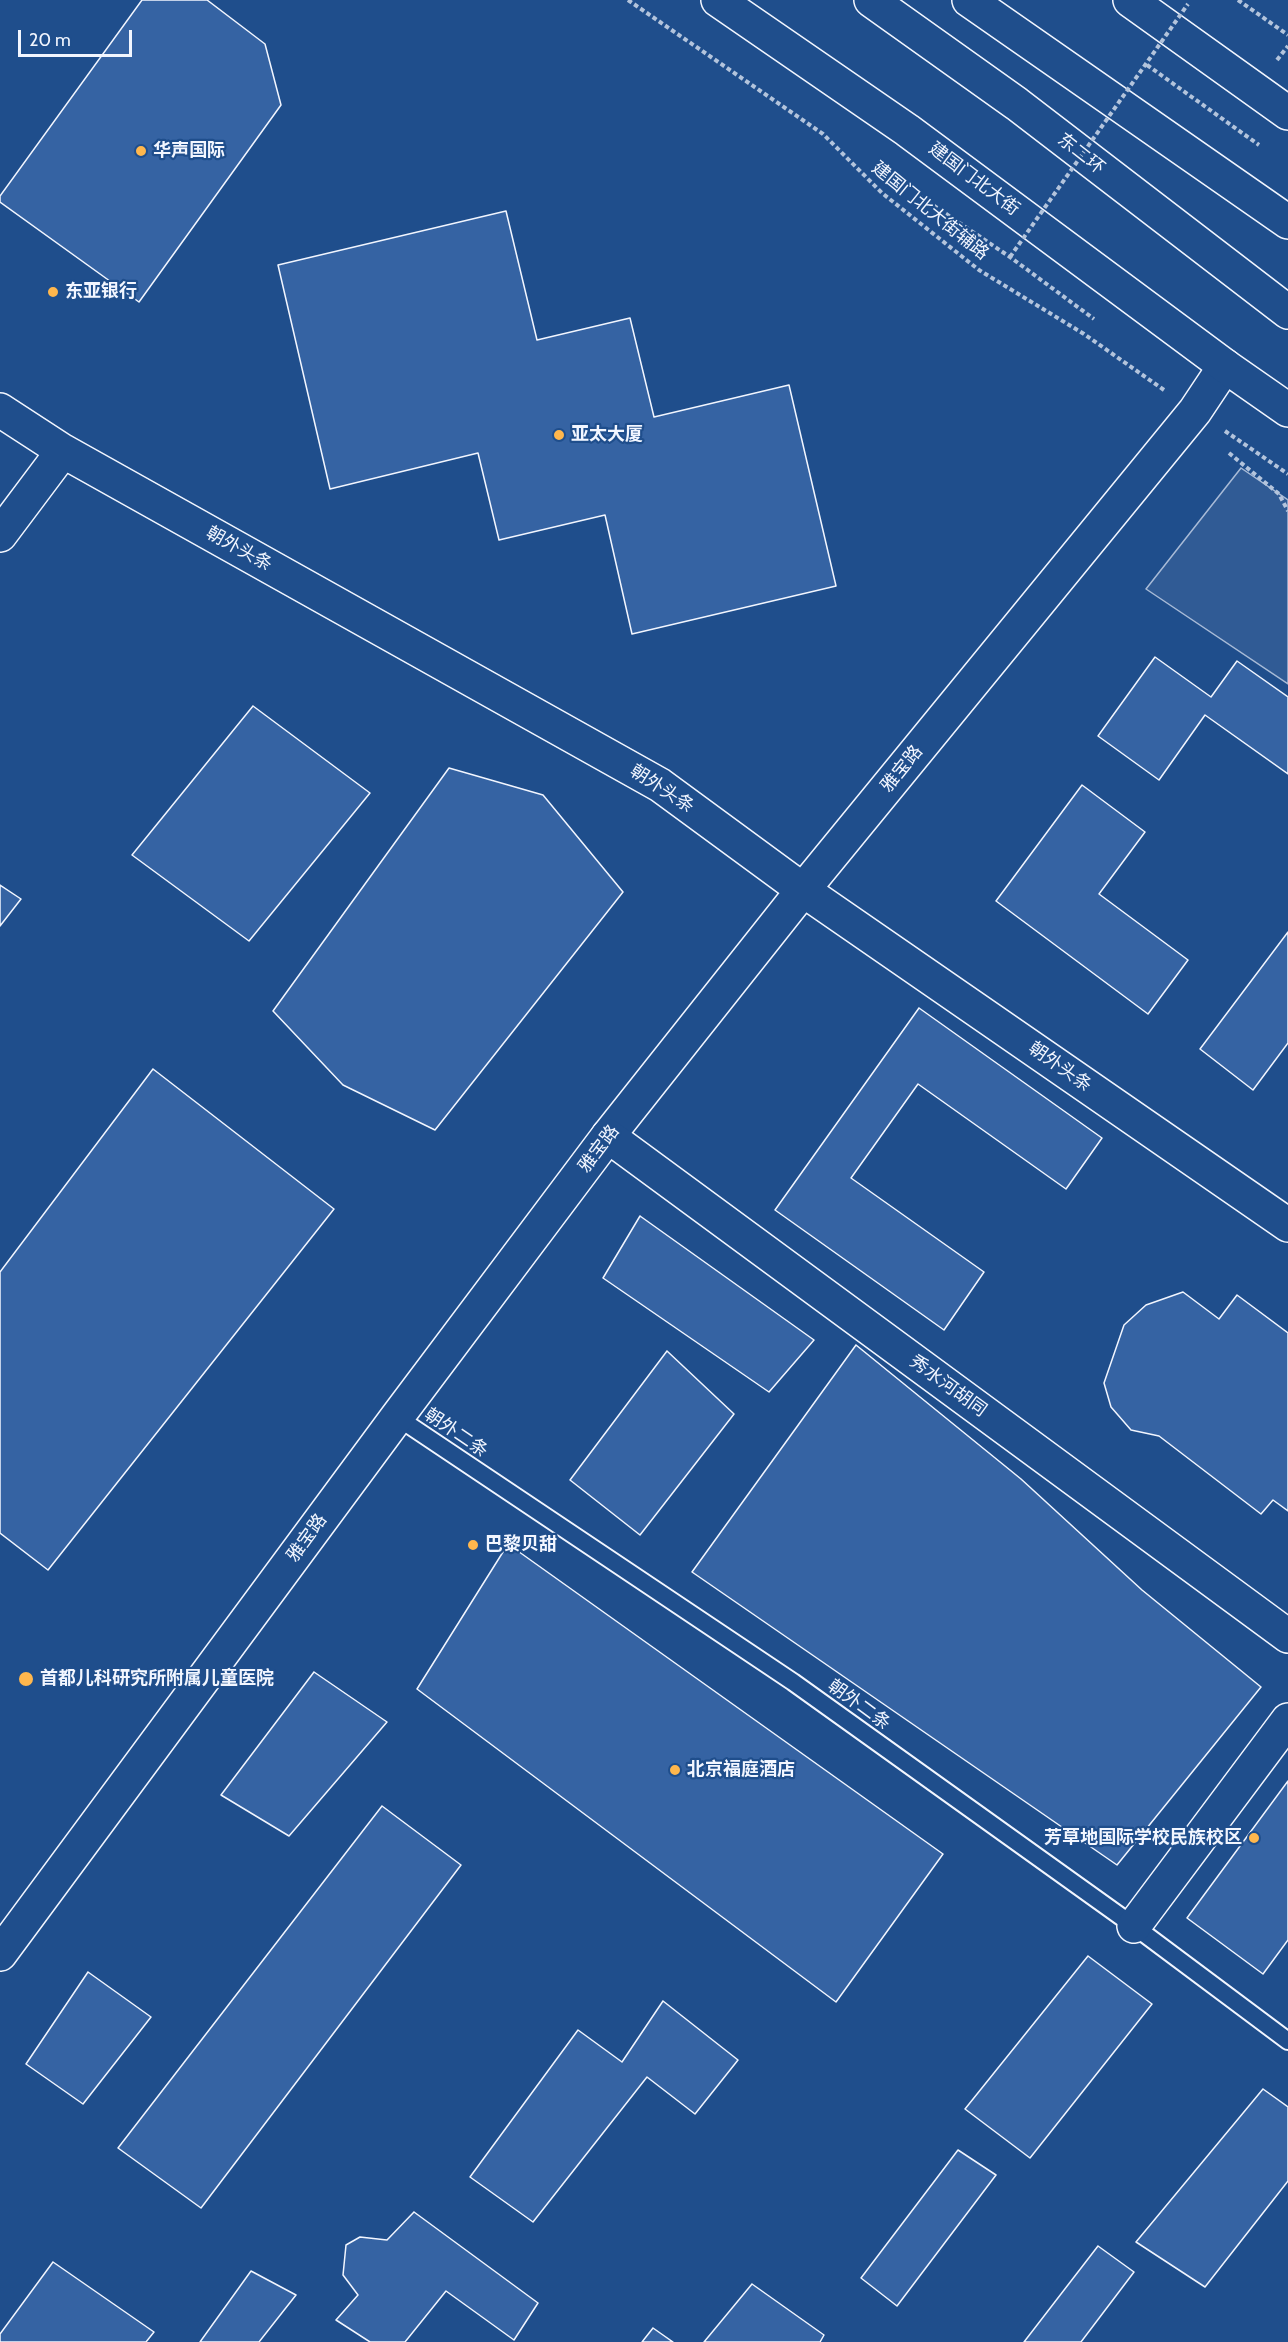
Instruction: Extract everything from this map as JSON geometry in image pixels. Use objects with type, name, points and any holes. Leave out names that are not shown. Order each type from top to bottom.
[{"type":"main road","name":"建国门北大街","points":[[718,0],[907,130],[1225,366],[1288,410]]},
{"type":"main road","name":"东二环","points":[[871,0],[1017,104],[1288,312]]},
{"type":"main road","points":[[969,0],[1288,222]]},
{"type":"main road","points":[[1130,0],[1288,113]]},
{"type":"main road","name":"雅宝路","points":[[0,1954],[608,1136],[803,890],[1195,411],[1225,366]]},
{"type":"main road","name":"朝外头条","points":[[0,410],[63,451],[660,785],[803,890],[1288,1225]]},
{"type":"main road","points":[[0,536],[63,451]]},
{"type":"main road","name":"秀水河胡同","points":[[608,1136],[1288,1636]]},
{"type":"main road","points":[[1134,1926],[1288,1720]]},
{"type":"lane","name":"朝外二条","points":[[397,1417],[793,1682],[1134,1926],[1288,2042]]},
{"type":"path","name":"建国门北大街辅路","points":[[627,0],[823,134],[882,193],[979,270],[1084,334],[1288,474]]},
{"type":"path","points":[[1238,0],[1288,35]]},
{"type":"path","points":[[1010,257],[1188,4]]},
{"type":"path","points":[[1276,61],[1288,46]]},
{"type":"path","points":[[1147,65],[1259,145]]},
{"type":"path","points":[[921,197],[1010,257],[1094,319]]},
{"type":"path","points":[[1229,453],[1279,494],[1288,511]]},
{"type":"shaded area","points":[[1241,468],[1288,500],[1288,684],[1146,589]]},
{"type":"building","name":"华声国际","points":[[142,0],[207,0],[265,44],[281,105],[139,302],[0,202],[0,196]]},
{"type":"building","name":"亚太大厦","points":[[506,211],[537,340],[630,318],[654,417],[789,385],[836,586],[632,634],[605,515],[499,540],[478,453],[330,489],[278,265]]},
{"type":"building","points":[[1155,657],[1211,697],[1237,661],[1288,697],[1288,774],[1205,715],[1159,780],[1098,736]]},
{"type":"building","points":[[253,706],[370,793],[249,941],[132,855]]},
{"type":"building","points":[[449,768],[543,795],[623,892],[435,1130],[343,1085],[273,1011]]},
{"type":"building","points":[[1082,785],[1145,832],[1099,894],[1188,960],[1148,1014],[996,901]]},
{"type":"building","points":[[0,885],[21,899],[0,926]]},
{"type":"building","points":[[1288,932],[1288,1043],[1253,1090],[1200,1049]]},
{"type":"building","points":[[919,1008],[1102,1138],[1066,1189],[918,1084],[851,1178],[984,1272],[944,1330],[775,1210]]},
{"type":"building","points":[[153,1069],[334,1209],[48,1570],[0,1533],[0,1272]]},
{"type":"building","points":[[640,1216],[814,1340],[769,1392],[603,1278]]},
{"type":"building","points":[[1183,1292],[1219,1319],[1237,1295],[1288,1333],[1288,1511],[1273,1500],[1261,1514],[1159,1436],[1131,1430],[1111,1407],[1104,1383],[1124,1325],[1146,1305]]},
{"type":"building","points":[[856,1345],[1021,1479],[1142,1590],[1261,1687],[1117,1865],[692,1572]]},
{"type":"building","points":[[667,1351],[734,1414],[640,1535],[570,1480]]},
{"type":"building","points":[[508,1544],[943,1854],[836,2002],[417,1689]]},
{"type":"building","points":[[314,1672],[387,1722],[289,1836],[221,1795]]},
{"type":"building","points":[[1288,1781],[1288,1940],[1263,1974],[1187,1918]]},
{"type":"building","points":[[382,1806],[461,1865],[201,2208],[118,2148]]},
{"type":"building","points":[[1088,1956],[1152,2004],[1030,2158],[965,2109]]},
{"type":"building","points":[[88,1972],[151,2017],[83,2104],[26,2064]]},
{"type":"building","points":[[663,2001],[738,2060],[695,2114],[647,2077],[533,2222],[470,2177],[578,2030],[622,2062]]},
{"type":"building","points":[[1263,2089],[1288,2107],[1288,2181],[1205,2287],[1136,2242]]},
{"type":"building","points":[[958,2150],[996,2175],[897,2306],[861,2278]]},
{"type":"building","points":[[414,2212],[538,2303],[514,2340],[446,2291],[405,2342],[370,2342],[336,2320],[358,2295],[343,2275],[346,2245],[360,2237],[387,2240]]},
{"type":"building","points":[[1098,2246],[1134,2272],[1081,2342],[1024,2342]]},
{"type":"building","points":[[53,2262],[154,2332],[146,2342],[0,2342],[0,2334]]},
{"type":"building","points":[[251,2271],[296,2295],[259,2342],[200,2342]]},
{"type":"building","points":[[752,2284],[824,2335],[820,2342],[704,2342]]},
{"type":"building","points":[[653,2328],[673,2342],[642,2342]]},
{"type":"place","name":"华声国际","points":[[141,151]]},
{"type":"place","name":"东亚银行","points":[[53,292]]},
{"type":"place","name":"亚太大厦","points":[[559,435]]},
{"type":"place","name":"巴黎贝甜","points":[[473,1545]]},
{"type":"place","name":"首都儿科研究所附属儿童医院","points":[[26,1679]]},
{"type":"place","name":"北京福庭酒店","points":[[675,1770]]},
{"type":"place","name":"芳草地国际学校民族校区","points":[[1254,1838]]}]
